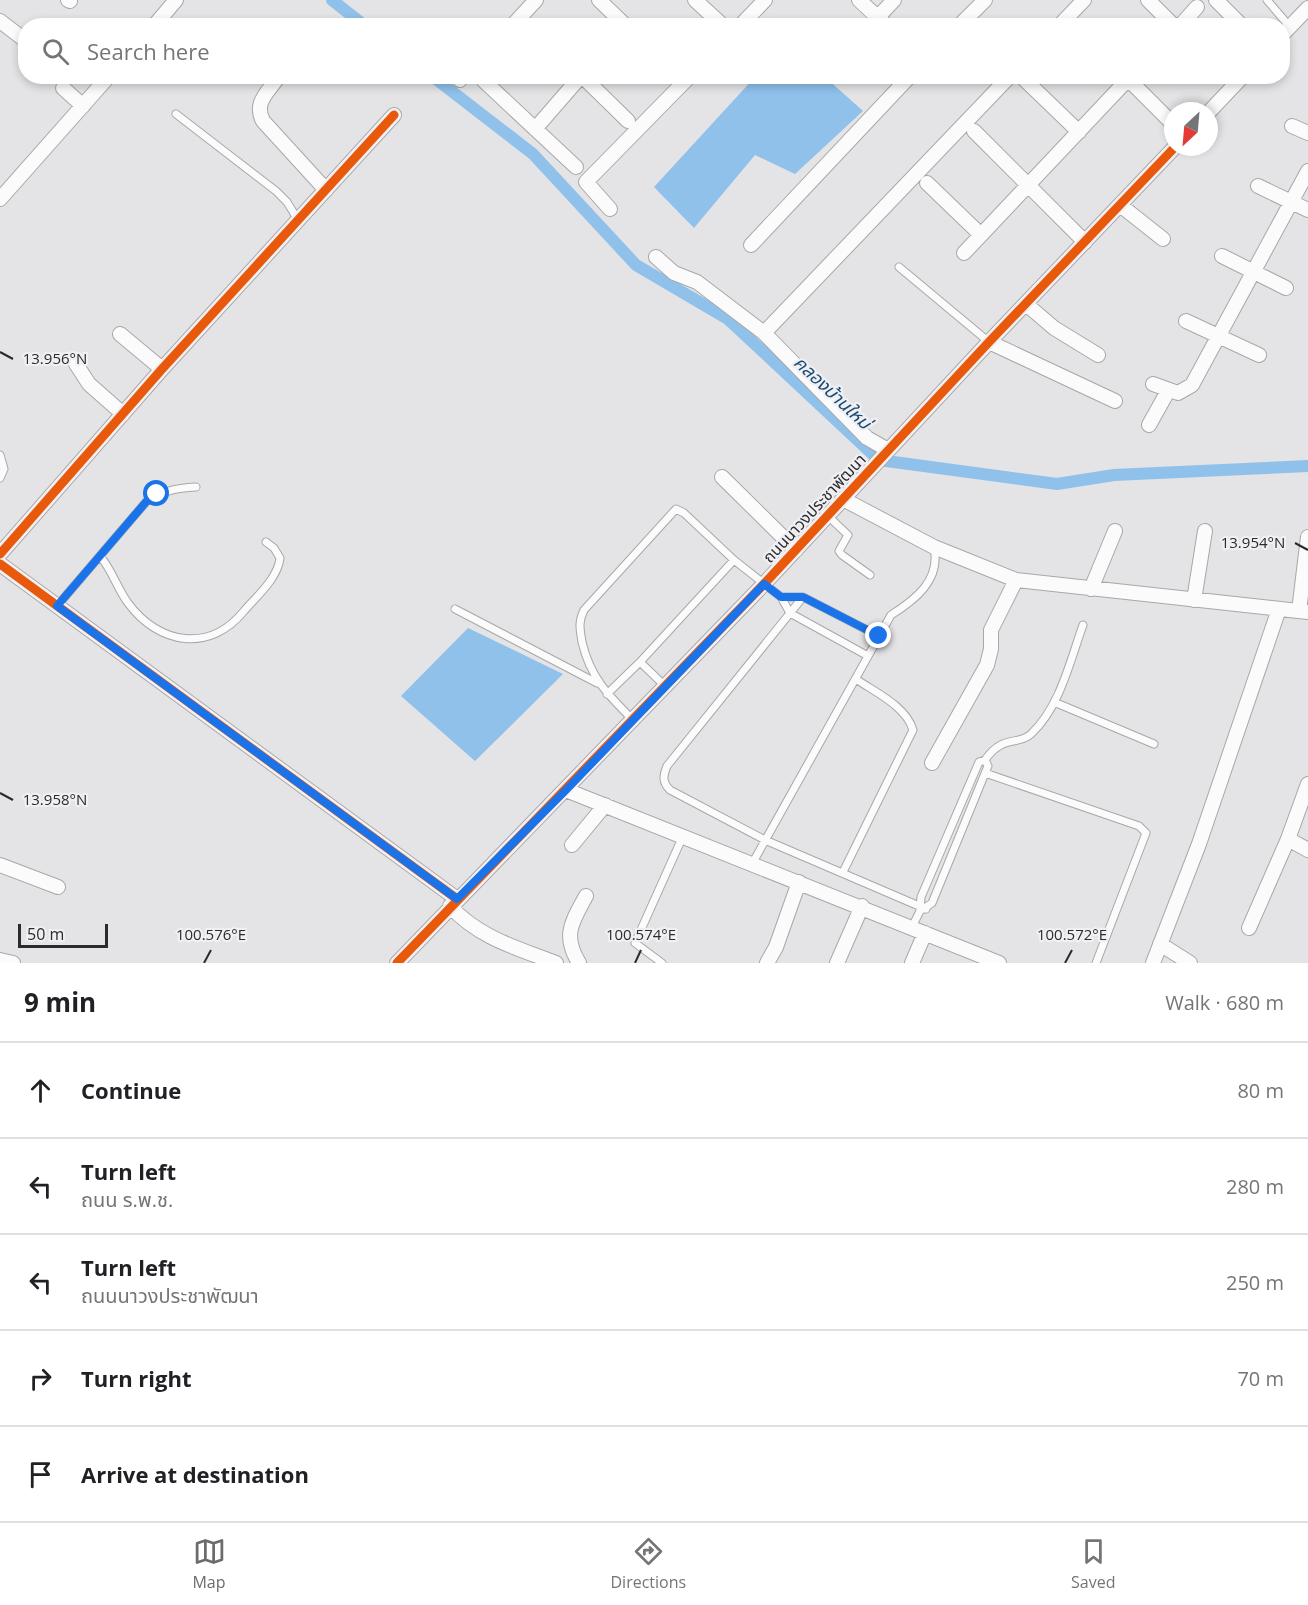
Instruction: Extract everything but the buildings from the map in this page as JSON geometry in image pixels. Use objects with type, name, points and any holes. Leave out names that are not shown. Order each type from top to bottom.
[{"type":"street","points":[[161,18],[176,0]]},
{"type":"street","points":[[519,18],[536,0]]},
{"type":"street","points":[[599,0],[618,18]]},
{"type":"street","points":[[695,0],[715,18]]},
{"type":"street","points":[[748,18],[765,0]]},
{"type":"street","points":[[859,0],[878,18]]},
{"type":"street","points":[[884,18],[894,0]]},
{"type":"street","points":[[967,18],[985,0]]},
{"type":"street","points":[[1067,18],[1084,0]]},
{"type":"street","points":[[1148,0],[1166,18]]},
{"type":"street","points":[[1216,0],[1234,18]]},
{"type":"street","points":[[1187,18],[1197,7]]},
{"type":"street","points":[[1290,27],[1308,8]]},
{"type":"street","points":[[0,21],[18,35]]},
{"type":"street","points":[[0,199],[102,84]]},
{"type":"street","points":[[273,84],[258,111],[263,121],[326,190]]},
{"type":"street","points":[[487,84],[576,167]]},
{"type":"street","points":[[535,129],[574,84]]},
{"type":"street","points":[[589,84],[628,121]]},
{"type":"street","points":[[610,209],[586,182],[682,84]]},
{"type":"street","points":[[752,245],[903,84]]},
{"type":"street","points":[[764,333],[1011,84]]},
{"type":"street","points":[[1024,84],[1079,132]]},
{"type":"street","points":[[964,252],[1123,84]]},
{"type":"street","points":[[1134,84],[1164,115]]},
{"type":"street","points":[[1218,102],[1235,84]]},
{"type":"street","points":[[63,88],[83,106]]},
{"type":"street","points":[[0,554],[162,369],[394,115]]},
{"type":"street","points":[[1292,126],[1308,133]]},
{"type":"street","points":[[974,131],[1085,242]]},
{"type":"street","name":"ถนนนาวงประชาพัฒนา","points":[[397,963],[764,584],[989,342],[1166,156]]},
{"type":"street","points":[[1153,384],[1178,393],[1192,385],[1308,171]]},
{"type":"street","points":[[927,183],[981,235]]},
{"type":"street","points":[[1258,186],[1308,210]]},
{"type":"street","points":[[1120,205],[1163,239]]},
{"type":"street","points":[[1222,256],[1286,288]]},
{"type":"street","points":[[656,257],[674,273],[697,282],[764,333],[867,438],[887,452]]},
{"type":"street","points":[[1026,304],[1054,328],[1098,355]]},
{"type":"street","points":[[1186,321],[1259,355]]},
{"type":"street","points":[[120,334],[162,369]]},
{"type":"street","points":[[989,342],[1115,401]]},
{"type":"street","points":[[76,364],[89,384],[123,414]]},
{"type":"street","points":[[1149,425],[1168,391]]},
{"type":"street","points":[[722,477],[796,550]]},
{"type":"street","points":[[843,500],[934,547],[1016,580],[1304,612],[1308,537]]},
{"type":"street","points":[[1091,589],[1115,531]]},
{"type":"street","points":[[1194,600],[1205,531]]},
{"type":"street","points":[[0,564],[453,903],[462,920],[493,940],[556,963]]},
{"type":"street","points":[[932,763],[987,666],[991,649],[991,630],[1016,580]]},
{"type":"street","points":[[1153,963],[1199,844],[1279,609]]},
{"type":"street","points":[[1249,928],[1288,839],[1308,784]]},
{"type":"street","points":[[566,790],[862,906],[919,930],[965,957],[999,963]]},
{"type":"street","points":[[572,845],[605,805]]},
{"type":"street","points":[[1288,839],[1308,850]]},
{"type":"street","points":[[0,865],[58,887]]},
{"type":"street","points":[[767,963],[776,947],[800,882]]},
{"type":"street","points":[[579,963],[571,950],[569,937],[571,924],[586,896]]},
{"type":"street","points":[[837,963],[862,906]]},
{"type":"street","points":[[912,963],[919,930]]},
{"type":"street","points":[[1160,944],[1190,963]]},
{"type":"street","points":[[0,960],[10,963]]},
{"type":"lane","points":[[1267,0],[1278,18]]},
{"type":"lane","points":[[176,114],[276,191],[287,202],[298,220]]},
{"type":"lane","points":[[899,267],[989,342]]},
{"type":"lane","points":[[0,455],[3,469],[0,478]]},
{"type":"lane","points":[[57,606],[146,502],[157,494],[174,488],[196,487]]},
{"type":"lane","points":[[633,720],[597,683],[586,659],[579,626],[584,610],[676,509],[684,513],[734,560],[781,597],[790,613],[868,656]]},
{"type":"lane","points":[[828,516],[848,535],[839,551],[870,575]]},
{"type":"lane","points":[[100,556],[128,603],[139,614],[165,633],[188,640],[221,632],[235,623],[273,576],[280,558],[274,548],[266,542]]},
{"type":"lane","points":[[752,864],[891,615],[907,607],[921,595],[936,561],[934,547]]},
{"type":"lane","points":[[607,694],[640,662],[734,560]]},
{"type":"lane","points":[[781,597],[803,597],[879,636]]},
{"type":"lane","points":[[803,597],[667,766],[663,776],[670,790],[765,840],[843,872],[922,909]]},
{"type":"lane","points":[[455,609],[597,683]]},
{"type":"lane","points":[[919,930],[922,909],[980,762],[1006,741],[1030,735],[1054,702],[1083,626]]},
{"type":"lane","points":[[640,662],[665,686]]},
{"type":"lane","points":[[843,872],[913,730],[910,720],[900,709],[856,679]]},
{"type":"lane","points":[[1054,702],[1154,744]]},
{"type":"lane","points":[[922,909],[932,903],[986,773],[988,766],[985,760]]},
{"type":"lane","points":[[986,773],[1139,826],[1146,833],[1096,963]]},
{"type":"lane","points":[[662,963],[635,942],[683,836]]},
{"type":"water","points":[[749,84],[833,84],[863,111],[795,174],[755,155],[694,228],[654,187]]},
{"type":"water","points":[[468,628],[563,674],[475,761],[401,696]]},
{"type":"waterway","name":"คลองบ้านใหม่","points":[[332,0],[355,18]]},
{"type":"waterway","name":"คลองบ้านใหม่","points":[[442,84],[533,154],[636,265],[728,319],[879,460],[1057,484],[1114,475],[1308,466]]},
{"type":"cycle path","points":[[0,554],[162,369],[394,115]]},
{"type":"cycle path","points":[[397,963],[764,584],[989,342],[1166,156]]},
{"type":"cycle path","points":[[0,564],[457,899]]},
{"type":"route","points":[[157,494],[146,502],[57,606],[457,899],[566,790],[764,584],[781,597],[803,597],[879,636]]}]
